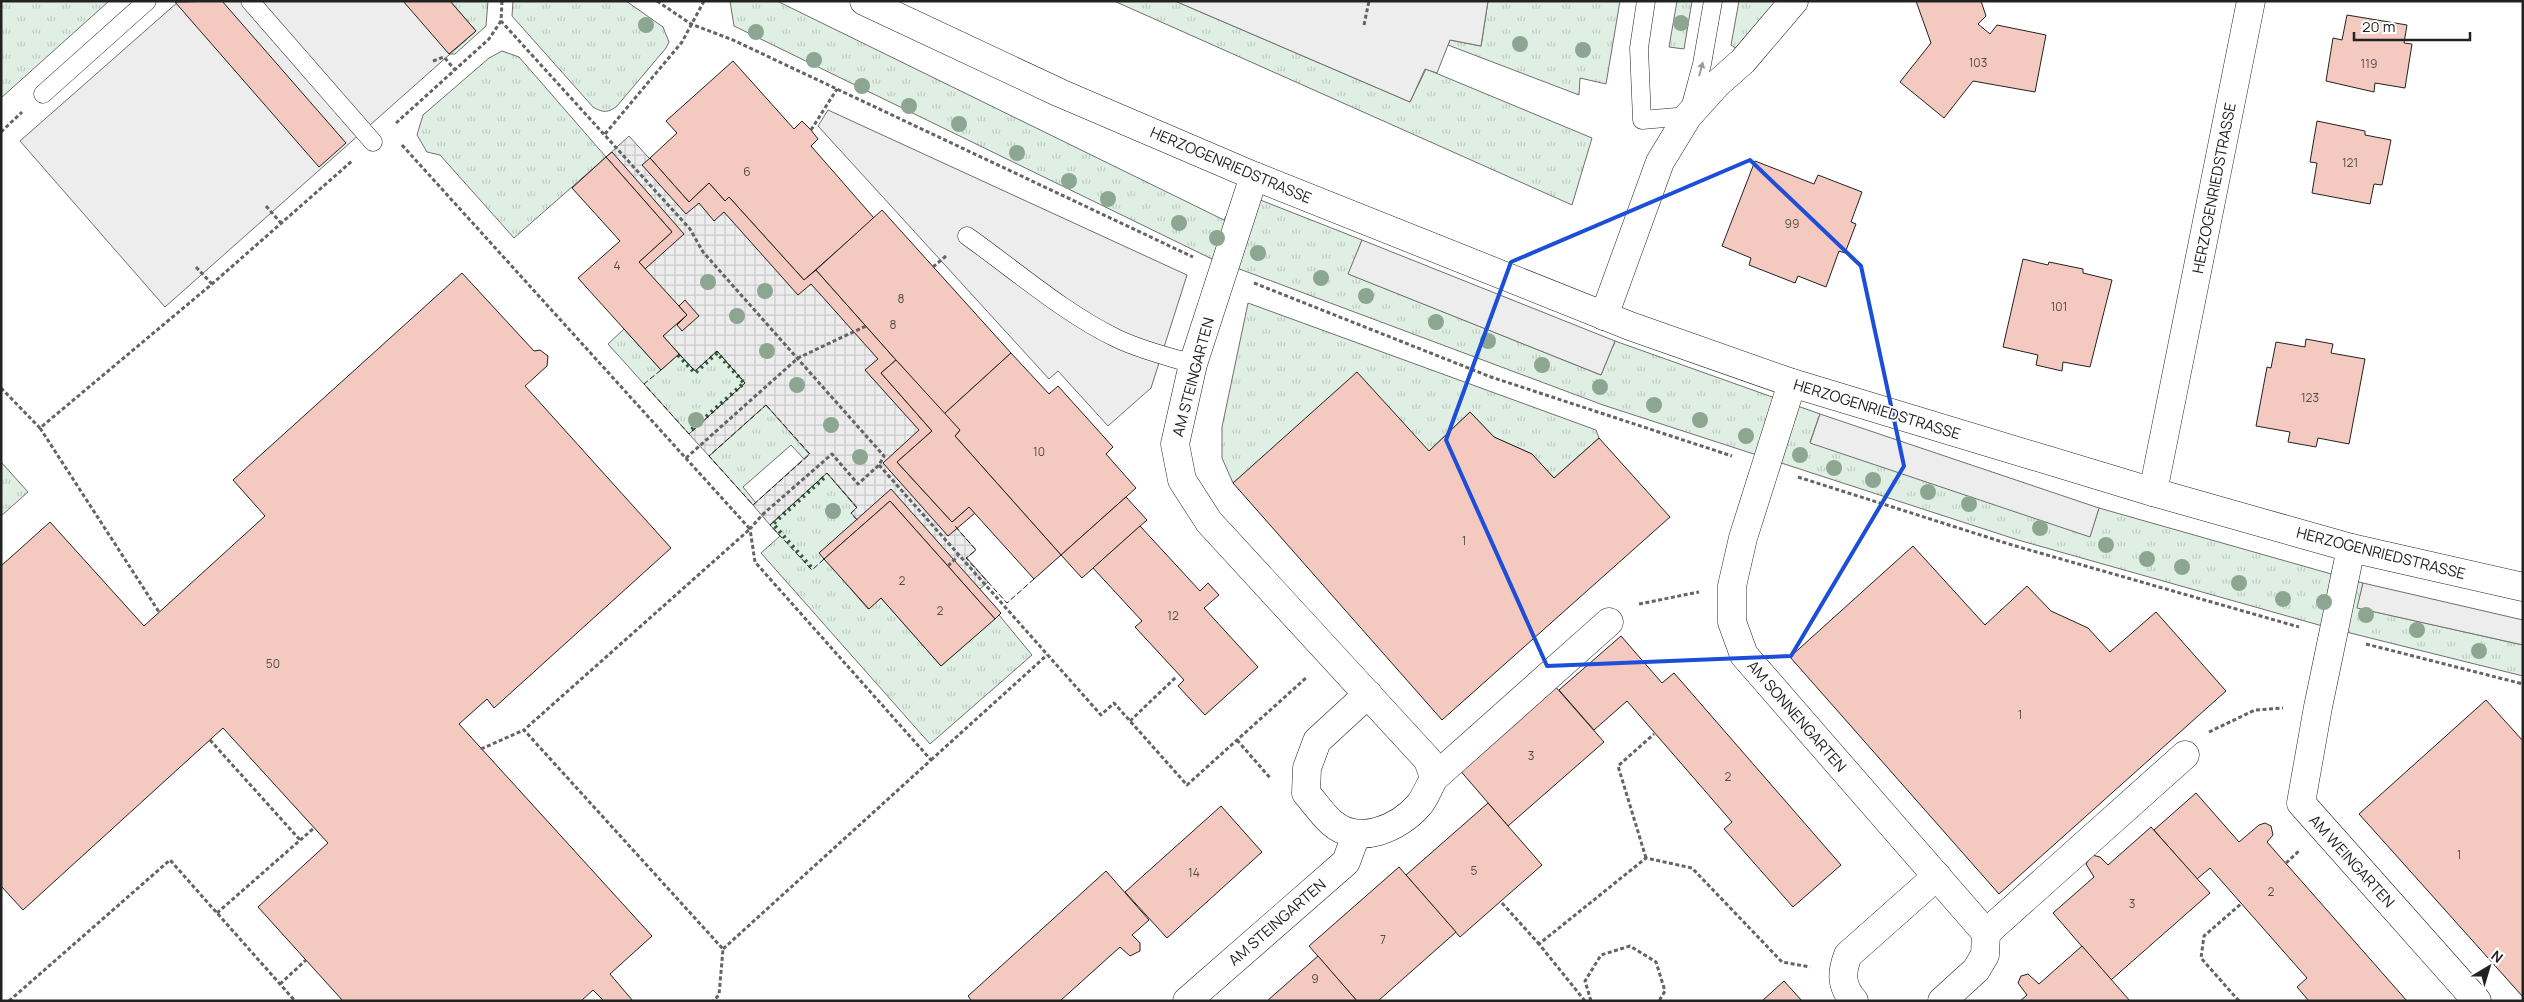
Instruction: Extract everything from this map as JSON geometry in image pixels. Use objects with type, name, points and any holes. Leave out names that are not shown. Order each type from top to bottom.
[{"type":"street","name":"HERZOGENRIEDSTRASSE","points":[[864,1],[1060,93],[1254,176],[1604,316],[1792,384],[2153,492],[2351,548],[2523,586]]},
{"type":"street","points":[[1604,316],[1660,162],[1688,116],[1717,84],[1743,61],[1794,1]]},
{"type":"street","name":"HERZOGENRIEDSTRASSE","points":[[2153,492],[2251,1]]},
{"type":"street","name":"AM STEINGARTEN","points":[[1254,176],[1193,364],[1175,444],[1182,480],[1209,522],[1428,760],[1434,778]]},
{"type":"street","name":"AM SONNENGARTEN","points":[[1792,384],[1743,538],[1732,586],[1732,622],[1744,655],[1986,933]]},
{"type":"street","name":"AM WEINGARTEN","points":[[2351,548],[2318,707],[2301,803],[2477,1001]]},
{"type":"street","points":[[1368,694],[1316,741],[1307,768],[1306,793],[1332,824],[1356,835],[1382,831],[1396,825],[1420,804],[1434,778],[1609,622]]},
{"type":"street","points":[[1942,1001],[1976,970],[1985,956],[1986,933],[2185,755]]},
{"type":"street","name":"AM STEINGARTEN","points":[[1187,1001],[1346,862],[1356,835]]},
{"type":"street","points":[[1854,1001],[1847,993],[1842,972],[1848,955],[1937,876]]},
{"type":"lane","points":[[43,94],[147,1]]},
{"type":"lane","points":[[250,1],[373,142]]},
{"type":"lane","points":[[1646,1],[1639,48],[1642,120],[1688,116],[1702,64],[1713,1]]},
{"type":"lane","points":[[967,236],[1090,324],[1139,348],[1193,364]]},
{"type":"path","points":[[40,428],[212,284],[490,40],[501,21],[502,1]]},
{"type":"path","points":[[657,1],[691,24],[733,40],[1223,271],[1491,377],[2012,545],[2333,636],[2523,684]]},
{"type":"path","points":[[605,134],[682,42],[704,1]]},
{"type":"path","points":[[1364,25],[1369,1]]},
{"type":"path","points":[[481,749],[524,730],[832,454],[858,484],[879,465],[884,456],[703,252],[690,229],[501,21]]},
{"type":"path","points":[[433,61],[444,57],[455,70]]},
{"type":"path","points":[[810,130],[837,89]]},
{"type":"path","points":[[388,130],[750,529],[755,562],[931,760]]},
{"type":"path","points":[[266,206],[281,223]]},
{"type":"path","points":[[196,267],[212,284]]},
{"type":"path","points":[[686,458],[798,358],[866,326]]},
{"type":"path","points":[[1,388],[40,428],[159,612]]},
{"type":"path","points":[[879,465],[1101,715],[1114,703],[1187,785],[1332,655]]},
{"type":"path","points":[[948,566],[958,556]]},
{"type":"path","points":[[1637,604],[1732,586]]},
{"type":"path","points":[[713,1001],[719,996],[723,949],[1047,656]]},
{"type":"path","points":[[1130,721],[1176,677]]},
{"type":"path","points":[[2209,732],[2255,710],[2318,707]]},
{"type":"path","points":[[524,730],[723,949]]},
{"type":"path","points":[[1646,858],[1618,766],[1654,734]]},
{"type":"path","points":[[210,740],[300,840]]},
{"type":"path","points":[[217,913],[314,828]]},
{"type":"path","points":[[2286,863],[2303,848]]},
{"type":"path","points":[[1539,944],[1646,858]]},
{"type":"path","points":[[1646,858],[1692,868],[1782,962],[1842,972]]},
{"type":"path","points":[[9,1001],[170,860],[295,1001]]},
{"type":"path","points":[[1502,903],[1539,944],[1585,1001]]},
{"type":"path","points":[[2239,1001],[2201,958],[2204,936],[2242,903]]},
{"type":"path","points":[[1591,1001],[1585,981],[1601,954],[1630,946],[1656,962],[1665,991],[1659,1001]]},
{"type":"path","points":[[280,984],[306,960]]},
{"type":"highlighted area","points":[[1750,160],[1861,266],[1904,466],[1791,656],[1547,666],[1446,440],[1511,262]]},
{"type":"green space","points":[[1,1],[109,1],[1,98]]},
{"type":"green space","points":[[450,1],[488,1],[486,26],[455,54],[449,54]]},
{"type":"green space","points":[[513,1],[626,1],[663,27],[669,42],[617,106],[611,110],[603,111],[593,107],[512,16]]},
{"type":"green space","points":[[730,1],[777,1],[1224,220],[1240,192],[1362,240],[1349,274],[1601,375],[1615,341],[1820,414],[1810,442],[2090,536],[2099,508],[2363,583],[2358,608],[2523,645],[2523,676],[2326,627],[2018,540],[1603,405],[1210,258],[734,26]]},
{"type":"green space","points":[[1114,1],[1175,1],[1410,102],[1426,69],[1592,138],[1572,205]]},
{"type":"green space","points":[[1488,1],[1620,1],[1606,84],[1580,78],[1579,95],[1448,45],[1450,40],[1481,46]]},
{"type":"green space","points":[[1677,1],[1692,1],[1684,49],[1669,47]]},
{"type":"green space","points":[[1739,1],[1782,1],[1737,49],[1731,45]]},
{"type":"green space","points":[[502,51],[519,57],[606,157],[514,238],[440,155],[427,152],[417,135],[423,115],[489,58]]},
{"type":"green space","points":[[1248,303],[1596,430],[1599,438],[1554,478],[1532,454],[1494,437],[1470,412],[1429,451],[1233,483],[1222,458],[1222,427]]},
{"type":"green space","points":[[624,329],[661,370],[679,354],[695,371],[717,351],[745,383],[689,434],[608,344]]},
{"type":"green space","points":[[766,405],[810,454],[804,459],[791,445],[743,487],[756,503],[753,505],[709,456]]},
{"type":"green space","points":[[1,462],[28,492],[1,516]]},
{"type":"green space","points":[[827,473],[857,508],[862,526],[825,559],[868,609],[881,598],[941,666],[999,615],[1032,655],[930,744],[761,553],[780,536],[770,525]]},
{"type":"shaded area","points":[[179,1],[450,1],[476,31],[165,307],[20,141]]},
{"type":"shaded area","points":[[1175,1],[1488,1],[1481,46],[1450,40],[1437,73],[1425,69],[1410,102]]},
{"type":"shaded area","points":[[828,110],[1187,275],[1151,388],[1108,426],[1058,371],[1049,379],[818,126]]},
{"type":"shaded area","points":[[629,136],[688,201],[709,183],[804,280],[816,270],[896,360],[881,373],[932,431],[898,462],[976,550],[967,558],[988,582],[973,595],[862,526],[851,513],[857,507],[827,473],[770,525],[753,505],[809,454],[766,405],[709,456],[689,434],[745,383],[717,351],[695,371],[663,336],[686,315],[645,269],[672,232],[606,157]]},
{"type":"shaded area","points":[[1362,240],[1615,341],[1601,375],[1348,274]]},
{"type":"shaded area","points":[[1820,414],[2099,508],[2090,537],[1810,443]]},
{"type":"shaded area","points":[[2363,583],[2523,620],[2523,645],[2357,608]]},
{"type":"building","points":[[222,1],[346,143],[319,167],[175,2]]},
{"type":"building","points":[[403,1],[450,1],[476,31],[449,54]]},
{"type":"building","points":[[1916,1],[1981,1],[1986,16],[1978,24],[1990,34],[1997,25],[2046,35],[2035,92],[1973,81],[1944,118],[1900,82],[1931,43]]},
{"type":"building","points":[[2347,15],[2407,25],[2404,43],[2412,44],[2405,88],[2375,83],[2374,92],[2326,81],[2333,38],[2342,40]]},
{"type":"building","points":[[733,61],[794,129],[802,121],[811,130],[818,139],[811,146],[874,218],[804,280],[729,197],[725,201],[709,183],[689,202],[650,158],[677,133],[666,121]]},
{"type":"building","points":[[2317,121],[2365,131],[2365,135],[2391,140],[2382,185],[2374,184],[2370,204],[2312,193],[2317,163],[2310,162]]},
{"type":"building","points":[[612,152],[684,234],[645,269],[639,262],[672,232],[606,157]]},
{"type":"building","points":[[606,157],[672,232],[639,262],[687,315],[663,336],[679,354],[661,370],[578,278],[620,241],[572,188]]},
{"type":"building","points":[[650,158],[689,202],[709,183],[725,201],[729,197],[804,280],[816,270],[896,360],[881,373],[932,431],[897,462],[952,522],[969,507],[975,513],[948,536],[883,463],[919,430],[865,370],[878,359],[811,284],[798,295],[724,212],[714,221],[699,203],[686,214],[642,165]]},
{"type":"building","points":[[1755,161],[1814,184],[1818,175],[1862,192],[1851,222],[1856,224],[1845,253],[1839,251],[1826,287],[1798,276],[1795,283],[1749,265],[1751,258],[1722,246]]},
{"type":"building","points":[[882,210],[1011,353],[944,414],[816,270]]},
{"type":"building","points":[[2023,259],[2048,265],[2049,262],[2083,269],[2083,273],[2112,280],[2090,367],[2063,362],[2062,371],[2036,365],[2038,355],[2003,347]]},
{"type":"building","points":[[462,273],[534,351],[540,350],[548,356],[547,366],[525,386],[671,548],[494,708],[487,699],[459,724],[652,936],[610,974],[633,1001],[604,1001],[593,990],[581,1001],[343,1001],[258,907],[328,843],[223,728],[23,910],[1,886],[1,566],[50,522],[144,626],[265,516],[233,480]]},
{"type":"building","points":[[685,300],[699,316],[682,331],[677,325],[687,315],[679,306]]},
{"type":"building","points":[[2306,339],[2333,344],[2331,353],[2365,359],[2349,444],[2318,438],[2316,447],[2288,442],[2290,432],[2256,426],[2267,367],[2271,368],[2276,342],[2305,347]]},
{"type":"building","points":[[1011,353],[1049,394],[1058,386],[1113,447],[1106,454],[1136,488],[1061,555],[955,436],[960,430],[944,414]]},
{"type":"building","points":[[896,360],[960,430],[955,436],[1061,555],[1034,579],[969,507],[952,522],[897,462],[932,431],[881,373]]},
{"type":"building","points":[[1357,372],[1429,451],[1470,412],[1494,437],[1532,454],[1554,478],[1599,438],[1670,517],[1442,720],[1233,483]]},
{"type":"building","points":[[891,489],[1001,613],[995,619],[890,501],[824,559],[819,553]]},
{"type":"building","points":[[1126,497],[1147,520],[1082,578],[1061,555]]},
{"type":"building","points":[[890,501],[995,619],[941,666],[881,598],[869,609],[824,559]]},
{"type":"building","points":[[1140,526],[1200,591],[1208,583],[1219,595],[1204,608],[1258,667],[1205,715],[1178,686],[1184,680],[1135,627],[1142,621],[1093,568]]},
{"type":"building","points":[[1913,546],[1985,625],[2027,586],[2051,611],[2088,628],[2110,652],[2156,612],[2226,691],[1999,894],[1790,657]]},
{"type":"building","points":[[1621,636],[1662,683],[1674,673],[1841,865],[1793,907],[1724,829],[1732,822],[1627,701],[1594,730],[1559,690]]},
{"type":"building","points":[[1554,685],[1604,742],[1508,826],[1458,768]]},
{"type":"building","points":[[2486,700],[2523,741],[2523,997],[2359,814]]},
{"type":"building","points":[[2196,793],[2239,842],[2259,825],[2265,823],[2271,826],[2273,835],[2267,842],[2407,1001],[2309,1001],[2297,987],[2307,978],[2210,868],[2197,879],[2154,830]]},
{"type":"building","points":[[1488,803],[1542,865],[1460,937],[1406,875]]},
{"type":"building","points":[[1221,806],[1262,852],[1167,938],[1125,892]]},
{"type":"building","points":[[2151,827],[2210,893],[2111,980],[2053,913],[2094,877],[2086,864],[2092,855],[2100,857],[2108,865]]},
{"type":"building","points":[[1399,867],[1456,932],[1378,1001],[1357,1001],[1309,946]]},
{"type":"building","points":[[1106,871],[1149,920],[1132,935],[1140,943],[1140,951],[1130,956],[1120,947],[1060,1001],[972,1001],[968,996]]},
{"type":"building","points":[[2082,946],[2130,1001],[2020,1001],[2027,995],[2018,983],[2021,976],[2028,974],[2039,984]]},
{"type":"building","points":[[1318,956],[1357,1001],[1267,1001]]},
{"type":"building","points":[[1784,981],[1802,1001],[1762,1001]]},
{"type":"hedge","points":[[678,355],[695,373],[717,353],[744,383],[690,431]]},
{"type":"hedge","points":[[811,567],[773,524],[826,476]]},
{"type":"fence","points":[[661,370],[644,384],[689,434],[745,383],[717,351],[695,371],[679,354]]},
{"type":"fence","points":[[766,405],[810,454],[753,505],[709,456],[766,405]]},
{"type":"fence","points":[[824,559],[812,570],[770,525],[827,473],[857,508],[851,513],[859,522]]},
{"type":"fence","points":[[955,526],[976,550],[966,558],[1007,603],[1034,579]]}]
